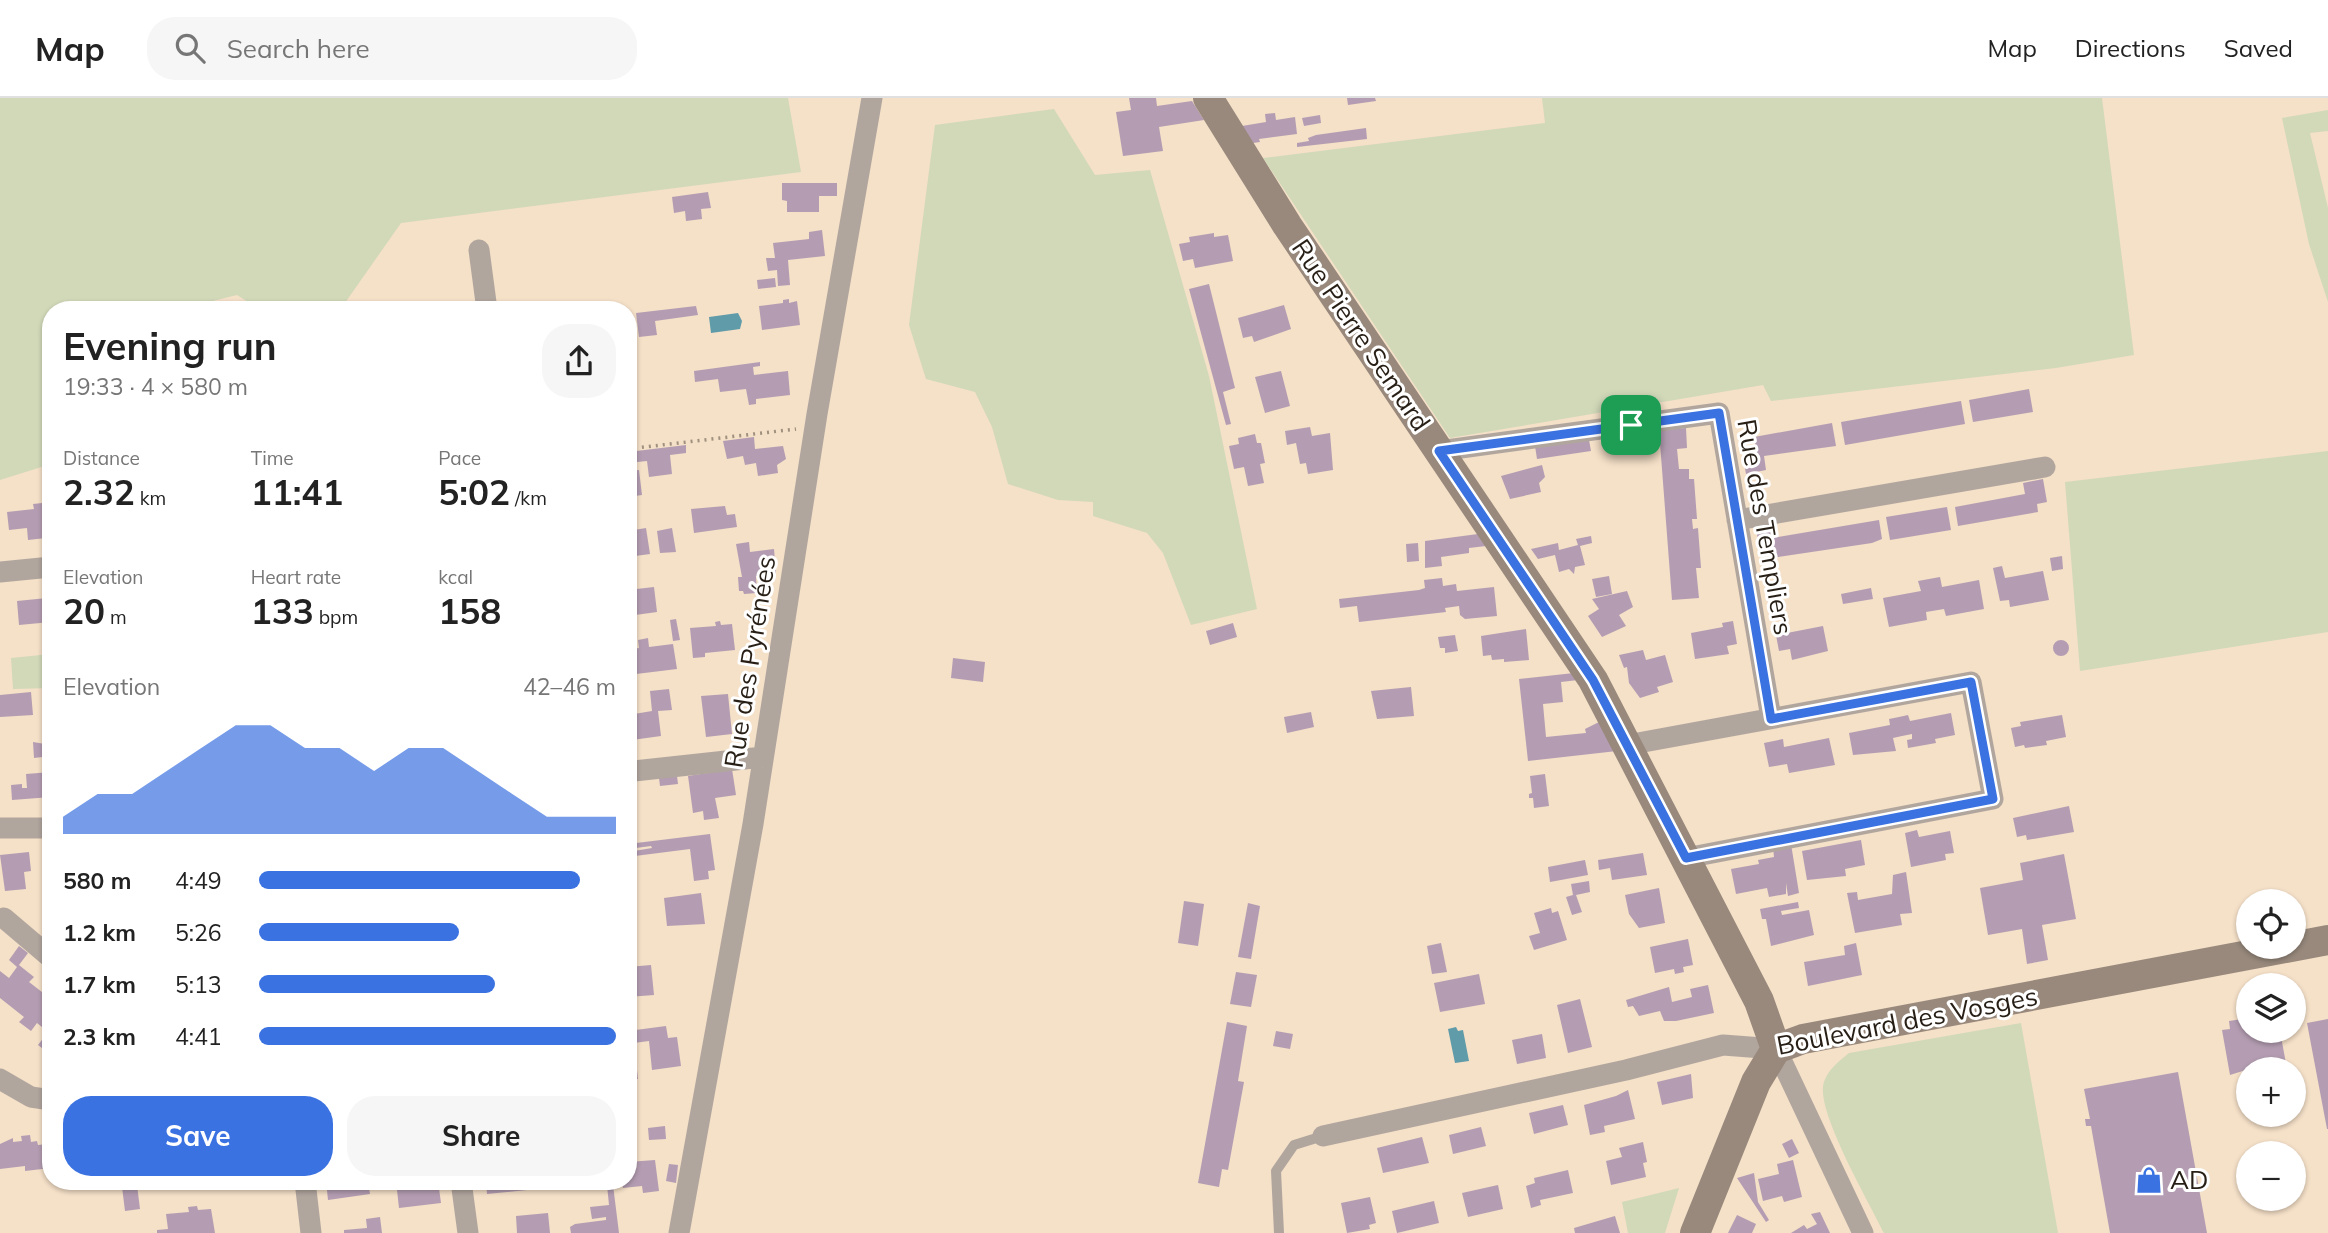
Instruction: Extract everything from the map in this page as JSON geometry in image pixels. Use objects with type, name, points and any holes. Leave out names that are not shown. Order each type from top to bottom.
[{"type":"main road","name":"Rue Pierre Semard","points":[[1208,98],[1287,225],[1593,680],[1759,1001],[1776,1049]]},
{"type":"main road","name":"Boulevard des Vosges","points":[[1776,1049],[1803,1039],[2328,940]]},
{"type":"main road","points":[[1695,1233],[1756,1082],[1776,1049]]},
{"type":"street","name":"Rue des Pyrénées","points":[[679,1233],[764,757],[815,426],[872,98]]},
{"type":"street","points":[[479,250],[486,301]]},
{"type":"street","name":"Rue des Templiers","points":[[1439,451],[1719,413],[1771,719]]},
{"type":"street","points":[[1737,520],[2045,467]]},
{"type":"street","points":[[0,572],[42,568]]},
{"type":"street","points":[[1627,745],[1971,682],[1993,799],[1686,858]]},
{"type":"street","points":[[637,771],[764,757]]},
{"type":"street","points":[[0,828],[42,828]]},
{"type":"street","points":[[4,918],[42,950]]},
{"type":"street","name":"Boulevard des Vosges","points":[[1323,1136],[1626,1070],[1723,1045],[1776,1049]]},
{"type":"street","points":[[1776,1049],[1863,1233]]},
{"type":"street","points":[[0,1079],[31,1097],[42,1099]]},
{"type":"street","points":[[306,1190],[311,1233]]},
{"type":"street","points":[[462,1190],[468,1233]]},
{"type":"lane","points":[[1279,1233],[1276,1171],[1294,1145],[1323,1136]]},
{"type":"path","points":[[637,448],[815,426]]},
{"type":"green space","points":[[0,98],[788,98],[801,172],[401,223],[346,301],[247,301],[237,295],[213,301],[42,301],[42,467],[0,480]]},
{"type":"green space","points":[[1542,98],[2102,98],[2134,355],[2056,368],[1771,401],[1763,385],[1450,438],[1263,158],[1545,123]]},
{"type":"green space","points":[[1054,109],[1095,175],[1150,170],[1209,376],[1257,609],[1191,625],[1163,553],[1147,533],[1093,516],[1093,502],[1058,500],[1008,484],[992,427],[975,392],[926,379],[909,325],[935,125]]},
{"type":"green space","points":[[2328,110],[2328,131],[2310,133],[2328,208],[2328,302],[2309,244],[2282,118]]},
{"type":"green space","points":[[2328,451],[2328,632],[2080,671],[2065,482]]},
{"type":"green space","points":[[42,655],[42,688],[13,689],[11,658]]},
{"type":"green space","points":[[2021,1023],[2058,1233],[1884,1233],[1829,1119],[1823,1087],[1829,1072],[1849,1053]]},
{"type":"green space","points":[[1679,1188],[1665,1233],[1628,1233],[1622,1202]]},
{"type":"water","points":[[738,313],[742,321],[740,329],[711,333],[709,317]]},
{"type":"water","points":[[1456,1027],[1458,1031],[1463,1030],[1469,1061],[1455,1063],[1448,1029]]},
{"type":"building","points":[[1129,98],[1156,98],[1157,106],[1192,101],[1204,120],[1159,127],[1163,151],[1123,156],[1116,112],[1131,110]]},
{"type":"building","points":[[1347,98],[1375,98],[1376,101],[1348,105]]},
{"type":"building","points":[[1275,113],[1276,120],[1295,117],[1297,134],[1259,139],[1260,142],[1253,143],[1242,126],[1266,122],[1265,114]]},
{"type":"building","points":[[1320,115],[1321,123],[1304,126],[1302,118]]},
{"type":"building","points":[[1366,128],[1367,139],[1297,147],[1297,143],[1309,141],[1308,138],[1316,135]]},
{"type":"building","points":[[782,183],[837,183],[837,196],[819,196],[819,212],[787,212],[787,201],[782,200]]},
{"type":"building","points":[[708,192],[711,208],[701,209],[702,219],[686,221],[685,211],[674,213],[672,197]]},
{"type":"building","points":[[822,230],[825,256],[788,260],[790,285],[778,286],[777,270],[768,271],[766,258],[775,258],[773,243],[809,239],[809,232]]},
{"type":"building","points":[[1214,233],[1214,237],[1228,235],[1233,261],[1195,268],[1193,259],[1183,261],[1179,244],[1190,242],[1189,237]]},
{"type":"building","points":[[775,278],[776,287],[758,289],[757,280]]},
{"type":"building","points":[[1209,284],[1235,388],[1223,392],[1231,424],[1226,425],[1189,289]]},
{"type":"building","points":[[789,299],[789,303],[797,301],[800,325],[762,330],[759,306],[783,303],[783,300]]},
{"type":"building","points":[[1284,305],[1291,329],[1254,342],[1252,336],[1243,338],[1238,318]]},
{"type":"building","points":[[696,306],[698,315],[655,321],[657,335],[639,337],[637,313]]},
{"type":"building","points":[[760,362],[760,366],[753,367],[754,375],[788,371],[790,395],[756,399],[756,404],[749,405],[746,389],[720,392],[718,379],[695,382],[694,371]]},
{"type":"building","points":[[1281,371],[1290,406],[1265,413],[1255,377]]},
{"type":"building","points":[[2029,389],[2033,412],[1973,422],[1969,400]]},
{"type":"building","points":[[1961,401],[1965,424],[1845,445],[1841,422]]},
{"type":"building","points":[[1832,423],[1836,446],[1764,456],[1766,470],[1746,474],[1742,451],[1756,448],[1754,437]]},
{"type":"building","points":[[1310,427],[1312,436],[1330,433],[1333,470],[1308,474],[1306,463],[1300,464],[1296,443],[1287,445],[1285,431]]},
{"type":"building","points":[[1686,428],[1687,448],[1677,449],[1679,469],[1689,469],[1689,479],[1694,479],[1697,519],[1692,519],[1693,529],[1698,528],[1701,568],[1696,568],[1699,598],[1672,600],[1659,430]]},
{"type":"building","points":[[1255,434],[1257,443],[1261,443],[1265,463],[1260,464],[1264,483],[1248,486],[1244,467],[1234,469],[1229,446],[1239,444],[1238,438]]},
{"type":"building","points":[[754,437],[755,449],[783,446],[786,459],[777,465],[778,473],[758,476],[756,463],[745,465],[743,456],[727,459],[723,441]]},
{"type":"building","points":[[1589,440],[1591,451],[1537,459],[1535,446]]},
{"type":"building","points":[[686,445],[686,453],[670,455],[672,474],[649,477],[647,461],[637,462],[637,451]]},
{"type":"building","points":[[1542,465],[1545,477],[1539,483],[1541,492],[1510,499],[1501,476]]},
{"type":"building","points":[[637,470],[642,495],[637,496]]},
{"type":"building","points":[[2043,479],[2047,502],[2037,504],[2038,512],[1958,526],[1955,507],[2025,494],[2023,483]]},
{"type":"building","points":[[42,503],[42,538],[28,540],[27,528],[9,530],[7,512],[34,509],[33,504]]},
{"type":"building","points":[[725,506],[727,515],[735,514],[737,527],[694,533],[691,509]]},
{"type":"building","points":[[1947,507],[1951,530],[1890,540],[1886,517]]},
{"type":"building","points":[[1879,520],[1882,539],[1872,543],[1771,558],[1770,550],[1760,552],[1756,529],[1776,525],[1778,537]]},
{"type":"building","points":[[646,528],[650,554],[637,556],[637,530]]},
{"type":"building","points":[[672,528],[676,552],[660,553],[657,531]]},
{"type":"building","points":[[1478,534],[1486,546],[1469,548],[1469,553],[1441,557],[1442,566],[1425,568],[1425,541]]},
{"type":"building","points":[[1591,536],[1592,543],[1580,546],[1585,565],[1575,567],[1574,574],[1569,569],[1559,572],[1555,555],[1538,559],[1531,549],[1558,543],[1559,550],[1578,545],[1576,539]]},
{"type":"building","points":[[749,542],[750,552],[774,549],[776,574],[756,576],[757,593],[744,594],[739,591],[738,577],[742,577],[736,544]]},
{"type":"building","points":[[1418,543],[1419,561],[1407,562],[1406,544]]},
{"type":"building","points":[[2062,556],[2063,569],[2052,571],[2050,558]]},
{"type":"building","points":[[2002,566],[2005,578],[2043,571],[2049,600],[2010,607],[2009,600],[2000,601],[1993,568]]},
{"type":"building","points":[[1609,576],[1612,594],[1596,597],[1592,579]]},
{"type":"building","points":[[1940,577],[1942,587],[1979,580],[1984,609],[1946,616],[1944,609],[1926,612],[1927,620],[1889,627],[1883,598],[1921,591],[1918,581]]},
{"type":"building","points":[[1442,578],[1443,586],[1456,584],[1457,591],[1494,587],[1497,616],[1465,619],[1460,615],[1459,606],[1445,608],[1446,612],[1359,622],[1357,606],[1340,608],[1339,599],[1419,590],[1425,588],[1424,580]]},
{"type":"building","points":[[654,587],[657,612],[637,615],[637,589]]},
{"type":"building","points":[[1871,588],[1873,599],[1843,604],[1841,594]]},
{"type":"building","points":[[1627,591],[1633,607],[1619,615],[1626,626],[1602,637],[1588,616],[1599,609],[1592,599]]},
{"type":"building","points":[[42,599],[42,623],[19,625],[17,601]]},
{"type":"building","points":[[676,619],[680,640],[673,641],[670,620]]},
{"type":"building","points":[[720,621],[721,625],[732,624],[735,650],[705,653],[705,657],[693,658],[690,628],[716,626],[715,622]]},
{"type":"building","points":[[1733,621],[1737,644],[1727,646],[1729,654],[1695,659],[1691,633],[1723,627],[1722,623]]},
{"type":"building","points":[[1233,623],[1237,637],[1210,645],[1206,631]]},
{"type":"building","points":[[1823,626],[1828,651],[1792,660],[1790,649],[1779,651],[1775,630],[1786,628],[1787,633]]},
{"type":"building","points":[[1526,629],[1529,660],[1504,662],[1504,659],[1492,660],[1491,655],[1483,656],[1481,636]]},
{"type":"building","points":[[1455,635],[1458,651],[1445,653],[1445,648],[1440,648],[1438,637]]},
{"type":"building","points":[[648,638],[649,647],[673,644],[677,669],[637,674],[638,640]]},
{"type":"building","points":[[2061,640],[2069,648],[2061,656],[2053,648]]},
{"type":"building","points":[[1643,650],[1646,660],[1665,655],[1673,682],[1657,687],[1659,692],[1640,698],[1629,683],[1627,667],[1624,668],[1619,655]]},
{"type":"building","points":[[953,658],[985,662],[983,682],[951,678]]},
{"type":"building","points":[[1574,673],[1578,680],[1561,682],[1563,702],[1543,704],[1546,737],[1586,733],[1585,729],[1601,721],[1617,751],[1528,761],[1519,679]]},
{"type":"building","points":[[1411,687],[1414,716],[1377,719],[1371,691]]},
{"type":"building","points":[[669,689],[672,710],[658,711],[661,736],[637,739],[637,714],[652,711],[650,691]]},
{"type":"building","points":[[31,692],[33,715],[0,717],[0,695]]},
{"type":"building","points":[[728,694],[732,734],[706,737],[701,696]]},
{"type":"building","points":[[1311,712],[1314,727],[1287,733],[1284,717]]},
{"type":"building","points":[[1951,713],[1955,735],[1935,739],[1936,743],[1908,748],[1907,740],[1912,739],[1912,734],[1893,738],[1896,751],[1853,755],[1849,733],[1890,725],[1889,719],[1908,715],[1910,721]]},
{"type":"building","points":[[2062,715],[2066,737],[2046,741],[2047,745],[2015,747],[2011,728],[2021,726],[2020,722]]},
{"type":"building","points":[[1829,738],[1835,765],[1789,773],[1787,764],[1769,767],[1764,743],[1783,739],[1784,747]]},
{"type":"building","points":[[33,742],[42,744],[42,757],[34,758]]},
{"type":"building","points":[[732,769],[736,795],[715,798],[719,818],[704,820],[703,811],[693,813],[688,776]]},
{"type":"building","points":[[42,773],[42,798],[12,800],[11,785],[22,784],[22,788],[27,788],[26,774]]},
{"type":"building","points":[[1545,774],[1549,806],[1534,808],[1533,798],[1529,798],[1532,793],[1530,776]]},
{"type":"building","points":[[677,776],[678,784],[660,786],[659,778]]},
{"type":"building","points":[[2069,806],[2074,832],[2027,840],[2026,835],[2017,837],[2013,818]]},
{"type":"building","points":[[1917,830],[1919,837],[1950,831],[1954,853],[1945,854],[1946,860],[1911,867],[1905,833]]},
{"type":"building","points":[[710,834],[715,870],[708,871],[709,879],[694,881],[690,849],[637,856],[637,850],[652,848],[637,848],[637,843]]},
{"type":"building","points":[[1861,840],[1865,865],[1845,869],[1846,876],[1807,880],[1802,851]]},
{"type":"building","points":[[1791,844],[1799,893],[1788,896],[1786,883],[1786,894],[1769,897],[1767,888],[1736,894],[1731,869],[1759,864],[1758,860],[1774,857],[1773,847]]},
{"type":"building","points":[[29,852],[31,871],[24,872],[26,889],[5,891],[0,855]]},
{"type":"building","points":[[1643,853],[1647,875],[1612,880],[1610,868],[1599,870],[1598,860]]},
{"type":"building","points":[[2064,854],[2076,919],[2042,925],[2048,960],[2027,964],[2022,929],[1988,935],[1980,888],[2023,880],[2020,863]]},
{"type":"building","points":[[1585,860],[1588,875],[1550,882],[1548,867]]},
{"type":"building","points":[[1906,872],[1912,913],[1900,914],[1902,925],[1855,933],[1847,893],[1857,892],[1858,900],[1892,894],[1893,875]]},
{"type":"building","points":[[1589,881],[1590,892],[1576,895],[1582,912],[1572,915],[1566,897],[1573,895],[1571,884]]},
{"type":"building","points":[[1659,888],[1665,923],[1639,928],[1629,914],[1625,895]]},
{"type":"building","points":[[701,893],[705,924],[667,926],[664,898]]},
{"type":"building","points":[[1184,901],[1204,904],[1198,946],[1178,943]]},
{"type":"building","points":[[1798,902],[1799,908],[1781,911],[1782,915],[1809,910],[1814,935],[1771,946],[1766,919],[1762,919],[1760,909]]},
{"type":"building","points":[[1248,903],[1260,906],[1251,959],[1238,957]]},
{"type":"building","points":[[1551,908],[1552,913],[1558,911],[1567,940],[1534,950],[1529,936],[1540,933],[1534,913]]},
{"type":"building","points":[[1688,939],[1693,965],[1683,967],[1684,972],[1675,974],[1674,969],[1655,973],[1650,947]]},
{"type":"building","points":[[1441,943],[1447,972],[1432,974],[1427,946]]},
{"type":"building","points":[[1856,943],[1862,975],[1808,986],[1804,962],[1845,955],[1844,946]]},
{"type":"building","points":[[19,946],[28,953],[19,965],[34,977],[29,982],[42,992],[42,1027],[37,1023],[31,1031],[19,1022],[24,1017],[0,998],[0,971],[9,978],[17,967],[9,960]]},
{"type":"building","points":[[651,965],[654,995],[637,996],[637,966]]},
{"type":"building","points":[[1236,972],[1257,975],[1251,1007],[1230,1004]]},
{"type":"building","points":[[1479,974],[1485,1004],[1440,1012],[1434,983]]},
{"type":"building","points":[[1708,985],[1714,1013],[1676,1021],[1664,1021],[1660,1011],[1639,1016],[1633,1006],[1628,1007],[1626,1000],[1669,987],[1672,1002],[1692,997],[1690,989]]},
{"type":"building","points":[[1580,999],[1592,1047],[1568,1053],[1557,1005]]},
{"type":"building","points":[[2328,1019],[2328,1129],[2327,1129],[2307,1023]]},
{"type":"building","points":[[2236,1020],[2236,1043],[2282,1043],[2285,1057],[2236,1057],[2236,1073],[2230,1075],[2222,1030],[2230,1029],[2229,1021]]},
{"type":"building","points":[[1227,1022],[1247,1026],[1238,1081],[1244,1082],[1228,1170],[1222,1169],[1219,1187],[1198,1183]]},
{"type":"building","points":[[666,1026],[668,1038],[677,1037],[681,1066],[652,1070],[649,1041],[637,1043],[637,1030]]},
{"type":"building","points":[[1276,1031],[1293,1034],[1290,1049],[1273,1046]]},
{"type":"building","points":[[1542,1034],[1546,1058],[1517,1064],[1512,1040]]},
{"type":"building","name":"AD","points":[[2178,1072],[2207,1233],[2110,1233],[2091,1126],[2086,1126],[2085,1119],[2090,1119],[2084,1089]]},
{"type":"building","points":[[1691,1074],[1693,1098],[1662,1105],[1657,1082]]},
{"type":"building","points":[[1628,1090],[1635,1119],[1604,1126],[1605,1132],[1590,1135],[1584,1105]]},
{"type":"building","points":[[1563,1105],[1568,1125],[1534,1134],[1529,1113]]},
{"type":"building","points":[[665,1126],[666,1139],[649,1140],[648,1128]]},
{"type":"building","points":[[1481,1127],[1486,1146],[1453,1154],[1449,1135]]},
{"type":"building","points":[[30,1135],[31,1142],[37,1141],[38,1145],[42,1145],[42,1169],[25,1171],[25,1166],[0,1169],[0,1144],[13,1138],[13,1142],[22,1141],[21,1136]]},
{"type":"building","points":[[1422,1137],[1429,1163],[1383,1173],[1377,1148]]},
{"type":"building","points":[[1792,1139],[1799,1153],[1789,1158],[1782,1144]]},
{"type":"building","points":[[1643,1142],[1647,1162],[1643,1163],[1646,1177],[1611,1185],[1606,1161],[1622,1157],[1619,1148]]},
{"type":"building","points":[[655,1160],[659,1191],[643,1193],[642,1186],[637,1187],[637,1161]]},
{"type":"building","points":[[1793,1160],[1802,1197],[1784,1202],[1782,1196],[1763,1201],[1758,1179],[1779,1174],[1777,1164]]},
{"type":"building","points":[[669,1164],[678,1165],[676,1183],[666,1181]]},
{"type":"building","points":[[1568,1170],[1573,1193],[1540,1200],[1541,1205],[1531,1208],[1526,1186],[1535,1183],[1534,1178]]},
{"type":"building","points":[[1754,1173],[1758,1202],[1769,1220],[1766,1222],[1737,1178]]},
{"type":"building","points":[[1498,1185],[1503,1209],[1468,1217],[1462,1193]]},
{"type":"building","points":[[122,1190],[138,1190],[140,1209],[125,1211]]},
{"type":"building","points":[[327,1190],[369,1190],[370,1194],[328,1200]]},
{"type":"building","points":[[397,1190],[439,1190],[441,1203],[399,1208]]},
{"type":"building","points":[[487,1190],[527,1190],[487,1194]]},
{"type":"building","points":[[608,1190],[614,1190],[619,1233],[571,1233],[570,1227],[575,1224],[606,1220],[606,1217],[592,1219],[590,1207],[609,1205]]},
{"type":"building","points":[[1370,1197],[1376,1223],[1369,1225],[1370,1229],[1347,1233],[1341,1203]]},
{"type":"building","points":[[1434,1201],[1439,1223],[1397,1233],[1392,1211]]},
{"type":"building","points":[[197,1206],[198,1210],[211,1209],[215,1233],[157,1233],[157,1230],[168,1229],[166,1214],[189,1212],[188,1207]]},
{"type":"building","points":[[1820,1212],[1830,1233],[1791,1233],[1804,1225],[1807,1229],[1817,1224],[1811,1214]]},
{"type":"building","points":[[548,1213],[550,1233],[517,1233],[516,1216]]},
{"type":"building","points":[[1737,1215],[1756,1224],[1752,1233],[1728,1233]]},
{"type":"building","points":[[1615,1216],[1620,1233],[1575,1233],[1574,1228]]},
{"type":"building","points":[[380,1217],[382,1233],[344,1233],[344,1230],[367,1228],[366,1219]]},
{"type":"place","name":"AD","points":[[2149,1180]]},
{"type":"route","points":[[1719,413],[1771,719],[1971,682],[1993,799],[1686,858],[1593,680],[1439,451],[1631,425],[1719,413]]}]
